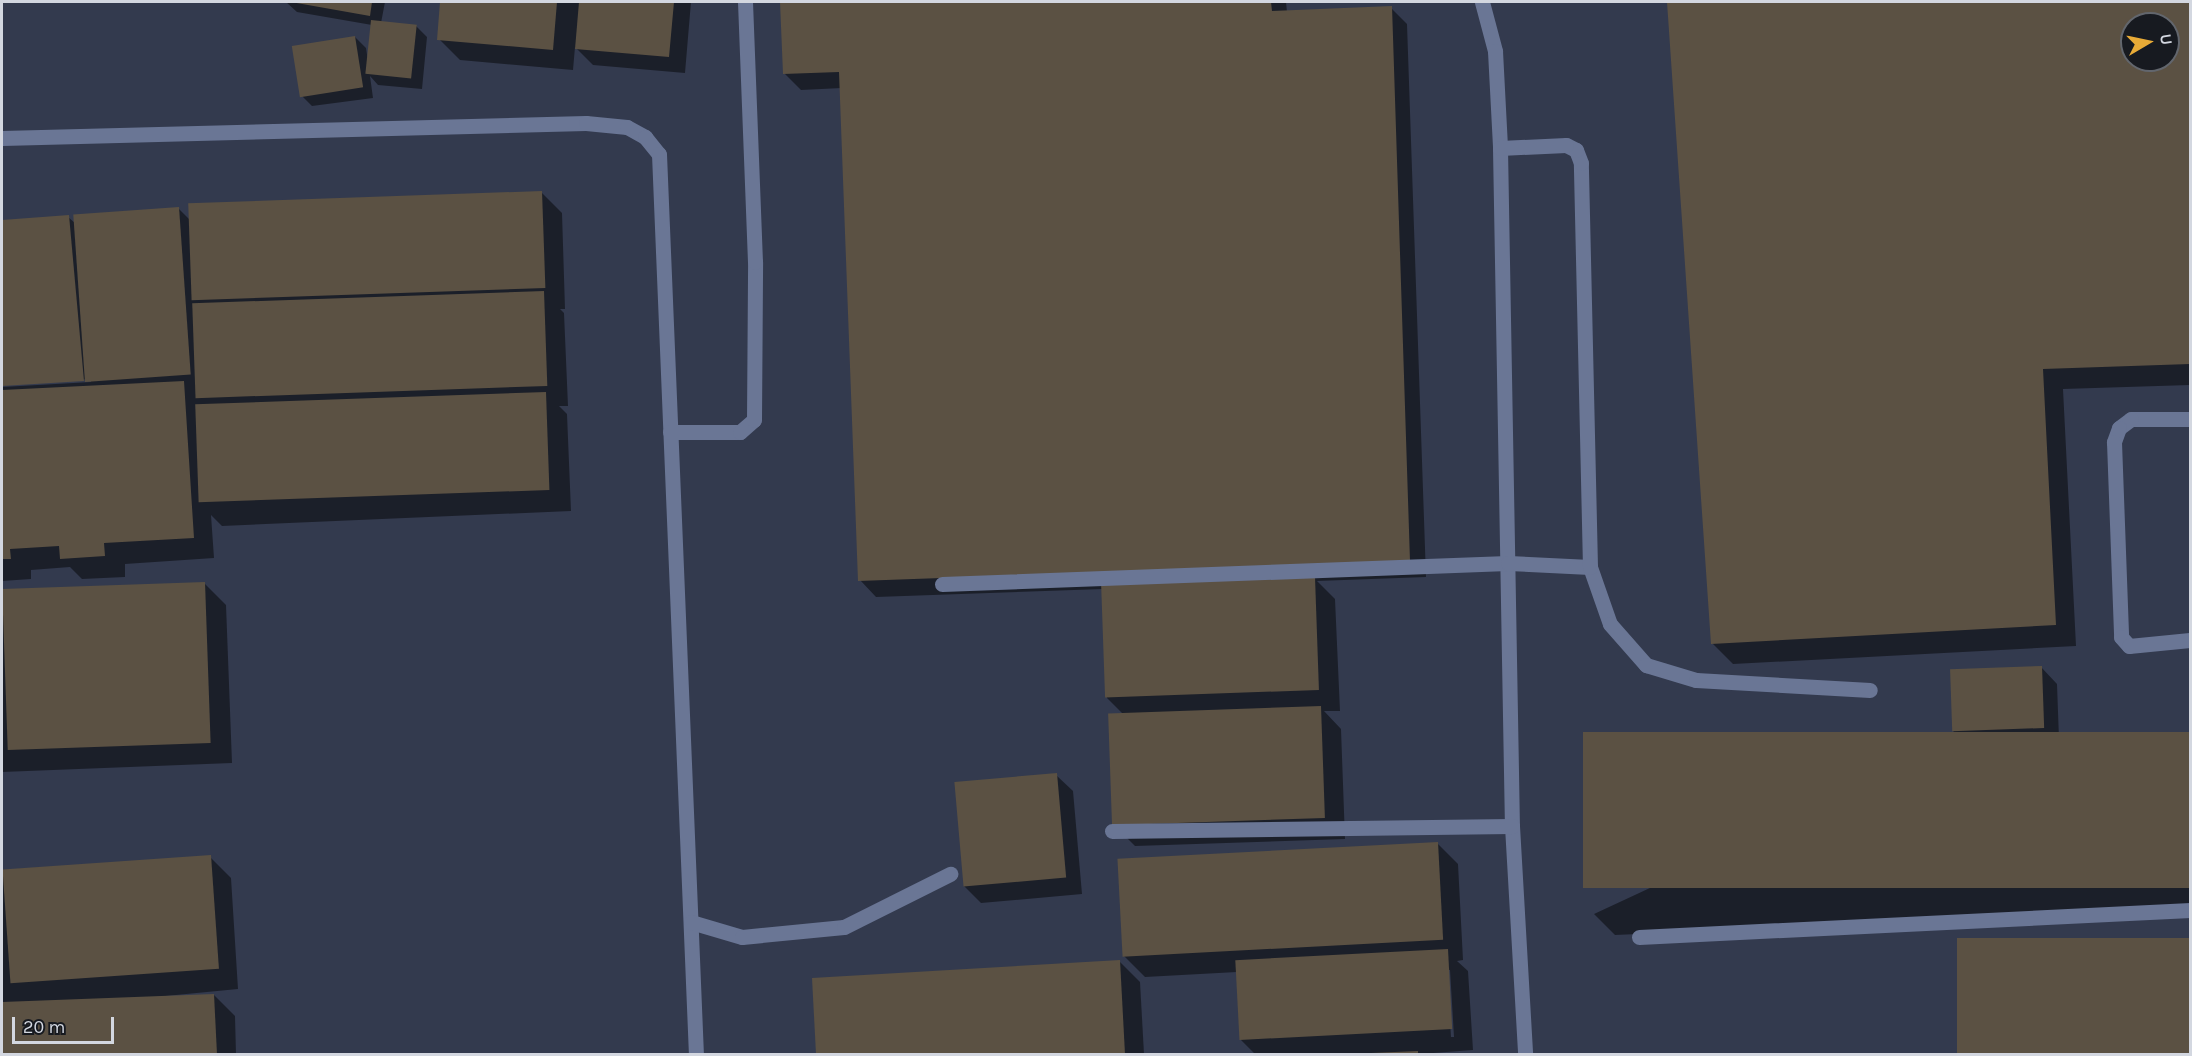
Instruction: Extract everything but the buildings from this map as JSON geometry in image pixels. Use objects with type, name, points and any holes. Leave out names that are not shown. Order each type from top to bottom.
[{"type":"lane","points":[[670,432],[740,432],[754,420],[754,251],[745,2]]},
{"type":"lane","points":[[1482,2],[1495,51],[1500,148],[1512,826],[1525,1054]]},
{"type":"lane","points":[[2,138],[586,123],[627,127],[645,137],[659,154],[696,1054]]},
{"type":"lane","points":[[1500,148],[1566,145],[1576,150],[1581,163],[1590,567],[1610,624],[1646,665],[1696,680],[1870,690]]},
{"type":"lane","points":[[2190,418],[2132,419],[2119,428],[2114,442],[2121,637],[2129,645],[2190,640]]},
{"type":"lane","points":[[942,584],[1508,563],[1590,567]]},
{"type":"lane","points":[[1113,831],[1512,826]]},
{"type":"lane","points":[[690,922],[742,937],[844,927],[950,874]]},
{"type":"lane","points":[[1639,937],[2190,910]]},
{"type":"shaded area","points":[[2,2],[2190,2],[2190,1054],[2,1054]]}]
